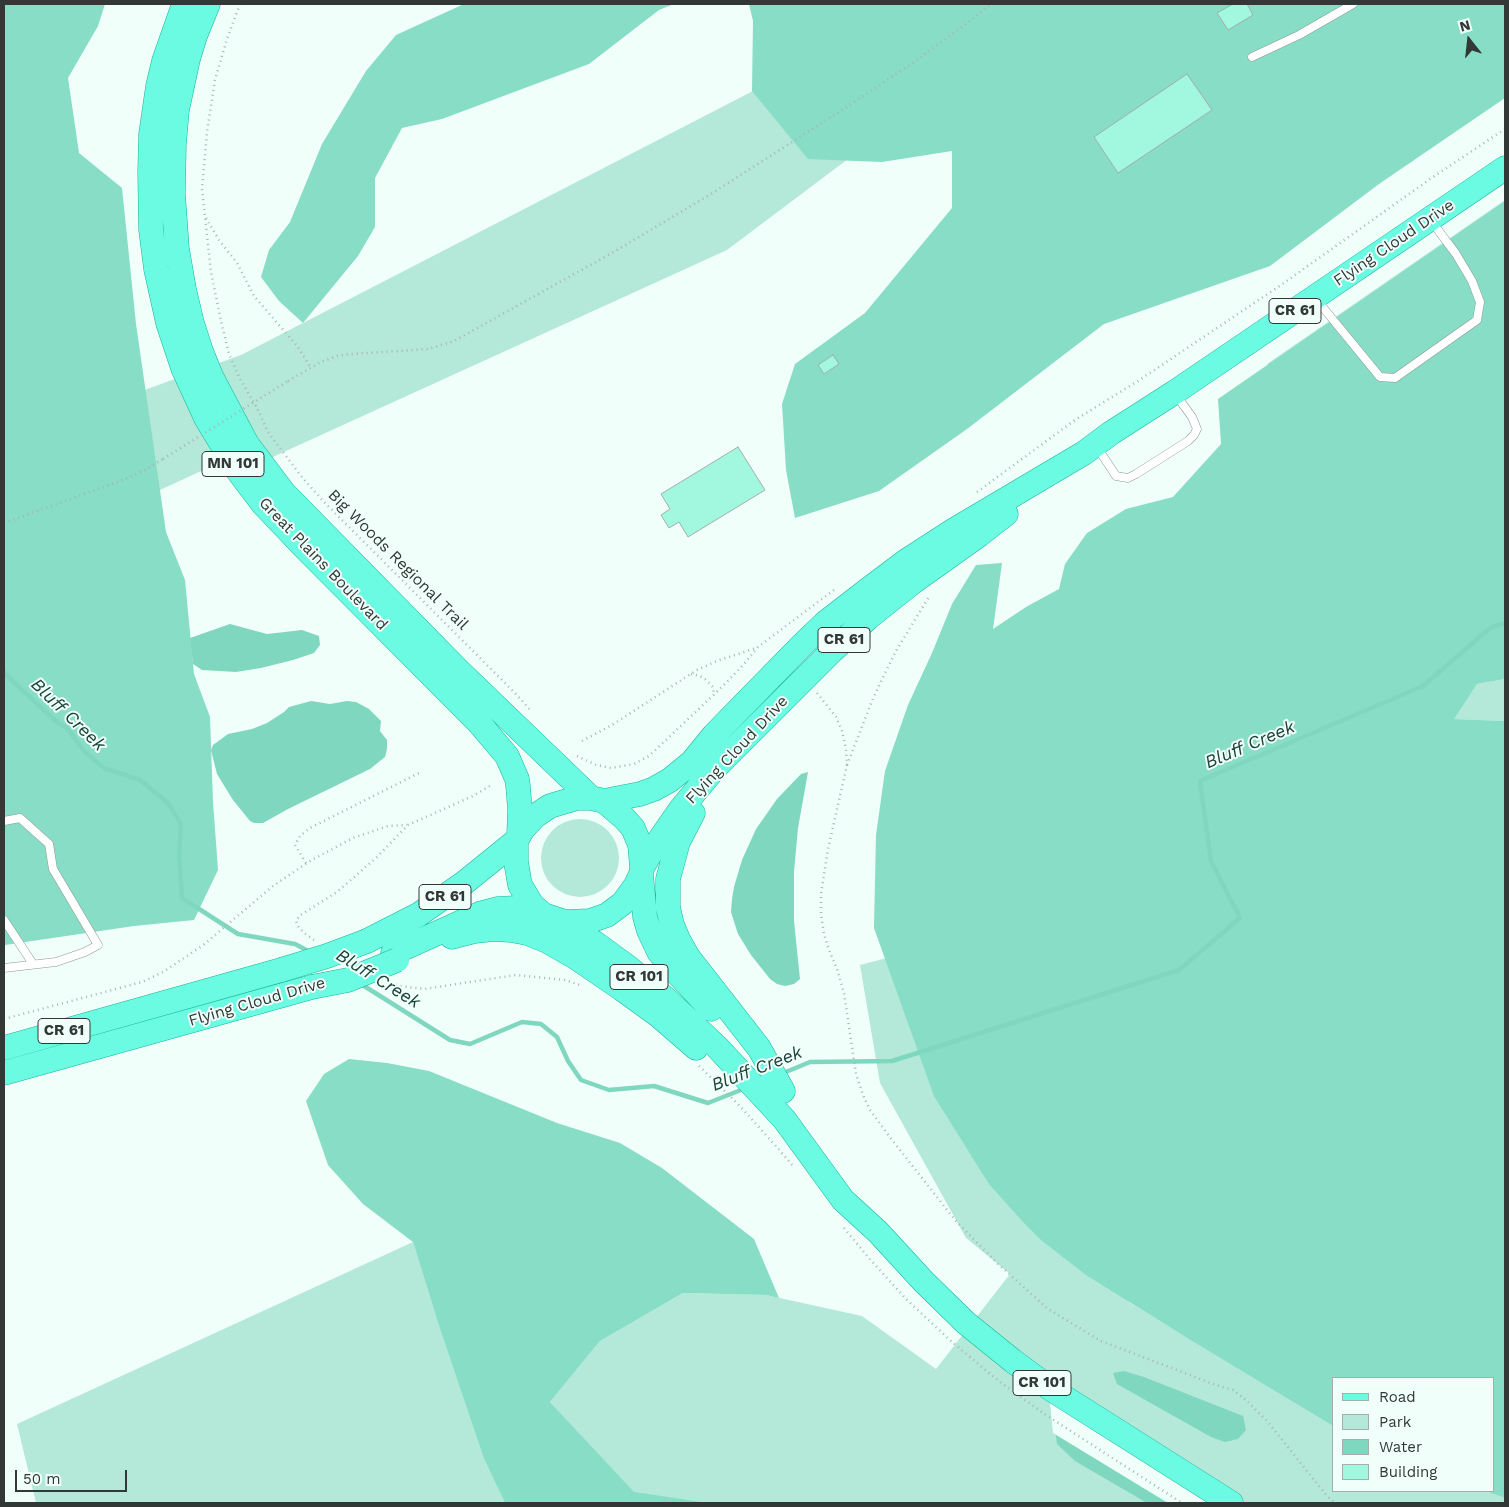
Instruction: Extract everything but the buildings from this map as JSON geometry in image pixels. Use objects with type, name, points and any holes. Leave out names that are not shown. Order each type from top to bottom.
[{"type":"main road","name":"Great Plains Boulevard","points":[[184,4],[164,60],[158,86],[151,134],[150,172],[151,230],[156,269],[168,323],[183,368],[206,418],[225,452],[263,504],[479,723],[507,756],[518,786],[520,810],[518,838]]},
{"type":"main road","name":"Great Plains Boulevard","points":[[208,4],[188,59],[179,100],[174,144],[173,194],[177,249],[184,289],[192,323],[211,376],[247,444],[284,494],[448,660],[597,800]]},
{"type":"main road","name":"Flying Cloud Drive","points":[[4,1073],[312,987],[348,980],[489,911],[506,908],[526,909],[565,922],[582,922],[607,915],[623,903],[636,885],[653,849],[680,810],[714,769],[843,641],[886,603],[979,535],[1111,433],[1505,168]]},
{"type":"main road","name":"Flying Cloud Drive","points":[[4,1048],[281,970],[367,941],[418,915],[440,901],[486,866],[518,838],[535,816],[550,806],[577,798],[597,800],[640,794],[654,790],[692,762],[726,722],[803,644],[865,592],[906,561],[954,530],[1090,449]]},
{"type":"main road","points":[[725,1042],[672,924],[668,907],[668,879],[671,862],[678,842],[704,795],[783,701]]},
{"type":"main road","name":"CR 101","points":[[597,800],[618,812],[633,828],[640,845],[645,917],[649,931],[659,952],[725,1042],[745,1097],[842,1200],[878,1232],[966,1323],[1051,1389],[1231,1503]]},
{"type":"main road","name":"CR 101","points":[[518,838],[516,862],[520,885],[532,905],[548,917],[595,943],[628,967],[666,999],[725,1042],[759,1048],[783,1090],[846,1178],[878,1232]]},
{"type":"main road","points":[[395,956],[452,936],[475,931],[493,929],[527,933],[547,941],[601,974],[658,1015],[725,1042]]},
{"type":"lane","points":[[1252,57],[1299,35],[1353,4]]},
{"type":"lane","points":[[1314,297],[1380,377],[1395,378],[1477,320],[1480,302],[1472,281],[1456,254],[1429,219]]},
{"type":"lane","points":[[1090,449],[1116,476],[1128,478],[1188,441],[1197,429],[1196,424],[1174,392]]},
{"type":"lane","points":[[4,821],[20,818],[49,844],[53,868],[98,945],[85,952],[56,962],[4,968]]},
{"type":"lane","points":[[4,920],[33,964]]},
{"type":"path","name":"Big Woods Regional Trail","points":[[240,4],[215,80],[204,152],[202,189],[212,272],[229,354],[268,432],[301,476],[324,502],[516,694],[533,714]]},
{"type":"path","points":[[4,523],[145,470],[321,362],[343,355],[428,349],[454,341],[612,253],[711,194],[902,70],[991,4]]},
{"type":"path","points":[[977,492],[1075,420],[1138,381],[1280,285],[1433,177],[1505,129]]},
{"type":"path","points":[[205,217],[214,228],[219,240],[237,263],[254,296],[298,348],[310,368]]},
{"type":"path","points":[[573,753],[589,762],[604,767],[619,767],[642,760],[655,752],[714,695],[758,647],[837,588]]},
{"type":"path","points":[[929,595],[896,651],[876,692],[846,766],[828,849],[821,894],[824,934],[844,993],[856,1074],[863,1095],[870,1110],[889,1136],[955,1220],[997,1263],[1048,1309],[1101,1341],[1233,1390],[1267,1421],[1327,1496],[1335,1503]]},
{"type":"path","points":[[582,741],[612,725],[689,674],[717,661],[758,647]]},
{"type":"path","points":[[689,674],[697,675],[705,680],[712,687],[714,695]]},
{"type":"path","points":[[804,679],[836,717],[842,731],[846,749],[846,766]]},
{"type":"path","points":[[306,863],[295,845],[300,836],[310,828],[419,773]]},
{"type":"path","points":[[4,1019],[142,982],[163,972],[202,946],[249,906],[306,863],[353,838],[388,826],[408,825],[473,796],[493,784]]},
{"type":"path","points":[[317,942],[299,928],[296,922],[297,917],[337,892],[376,858],[408,825]]},
{"type":"path","points":[[385,981],[400,986],[424,989],[516,975],[565,980],[582,985]]},
{"type":"green space","points":[[1054,4],[727,250],[253,466],[251,448],[4,562],[4,441],[241,355],[850,41]]},
{"type":"green space","points":[[1505,200],[1505,584],[1129,1302],[1332,1425],[1332,1492],[1488,1492],[1505,1498],[1505,1503],[709,1503],[634,1493],[550,1402],[600,1341],[683,1293],[766,1295],[862,1316],[936,1369],[1010,1274],[966,1238],[880,1083],[860,965],[1120,897],[1399,544],[1267,364]]},
{"type":"green space","points":[[1505,679],[1505,721],[1453,719],[1477,684]]},
{"type":"green space","points":[[572,819],[588,819],[602,825],[613,836],[619,850],[619,866],[613,880],[602,891],[588,897],[572,897],[558,891],[547,880],[541,866],[541,850],[547,836],[558,825]]},
{"type":"green space","points":[[413,1242],[484,1459],[505,1503],[36,1503],[17,1424]]},
{"type":"shaded area","points":[[4,4],[105,4],[98,26],[68,78],[79,153],[122,188],[136,324],[166,532],[185,580],[194,674],[210,717],[218,870],[194,920],[134,926],[5,945],[4,945]]},
{"type":"shaded area","points":[[464,4],[674,4],[659,10],[589,64],[442,119],[402,128],[375,178],[375,227],[358,256],[303,323],[279,301],[261,277],[269,250],[290,222],[322,144],[366,71],[396,35]]},
{"type":"shaded area","points":[[749,4],[1505,4],[1505,98],[1379,184],[1270,266],[1104,324],[967,429],[879,491],[795,518],[786,470],[782,404],[795,364],[865,313],[952,208],[952,151],[882,162],[808,159],[752,91],[753,21]]},
{"type":"shaded area","points":[[1505,201],[1505,679],[1477,684],[1454,719],[1505,721],[1505,1498],[1488,1492],[1494,1492],[1494,1377],[1332,1377],[1332,1425],[1086,1275],[1041,1240],[989,1184],[934,1096],[874,928],[876,835],[885,771],[908,705],[952,604],[976,565],[1002,563],[993,629],[1026,607],[1059,589],[1065,564],[1087,533],[1126,509],[1173,497],[1221,444],[1218,399]]},
{"type":"shaded area","points":[[349,1059],[387,1063],[429,1071],[557,1123],[620,1143],[662,1168],[754,1239],[779,1298],[766,1295],[683,1293],[600,1341],[550,1402],[634,1492],[709,1503],[505,1503],[484,1459],[413,1242],[363,1204],[328,1165],[306,1101],[324,1074]]},
{"type":"water","points":[[230,624],[267,634],[302,630],[319,636],[320,645],[314,653],[293,660],[236,672],[202,670],[193,664],[190,638]]},
{"type":"water","points":[[311,701],[330,704],[347,701],[356,702],[369,709],[381,721],[380,731],[387,740],[385,757],[370,769],[263,823],[254,823],[250,821],[233,800],[217,774],[211,750],[213,745],[228,734],[252,729],[267,723],[289,707]]},
{"type":"water","points":[[808,772],[798,828],[794,872],[794,921],[800,979],[794,984],[785,986],[777,984],[770,979],[751,955],[738,934],[731,912],[732,899],[742,860],[756,829],[777,799],[801,774]]},
{"type":"water","points":[[1124,1371],[1243,1416],[1246,1430],[1238,1439],[1225,1442],[1211,1437],[1117,1384],[1113,1373]]},
{"type":"water","points":[[1052,1405],[1232,1503],[1147,1503],[1075,1461],[1057,1444]]},
{"type":"pier","points":[[1050,1403],[1234,1503],[1168,1503],[1053,1433]]},
{"type":"waterway","name":"Bluff Creek","points":[[781,1074],[810,1062],[892,1061],[1179,970],[1240,918],[1211,861],[1200,781],[1423,686],[1490,628],[1505,623]]},
{"type":"waterway","name":"Bluff Creek","points":[[4,671],[58,723],[67,728],[84,751],[104,768],[140,780],[168,803],[181,824],[179,855],[182,898],[238,934],[295,944],[310,952]]},
{"type":"waterway","name":"Bluff Creek","points":[[361,984],[450,1040],[470,1044],[522,1022],[541,1024],[557,1037],[568,1061],[581,1080],[609,1090],[654,1086],[708,1103],[746,1088]]}]
